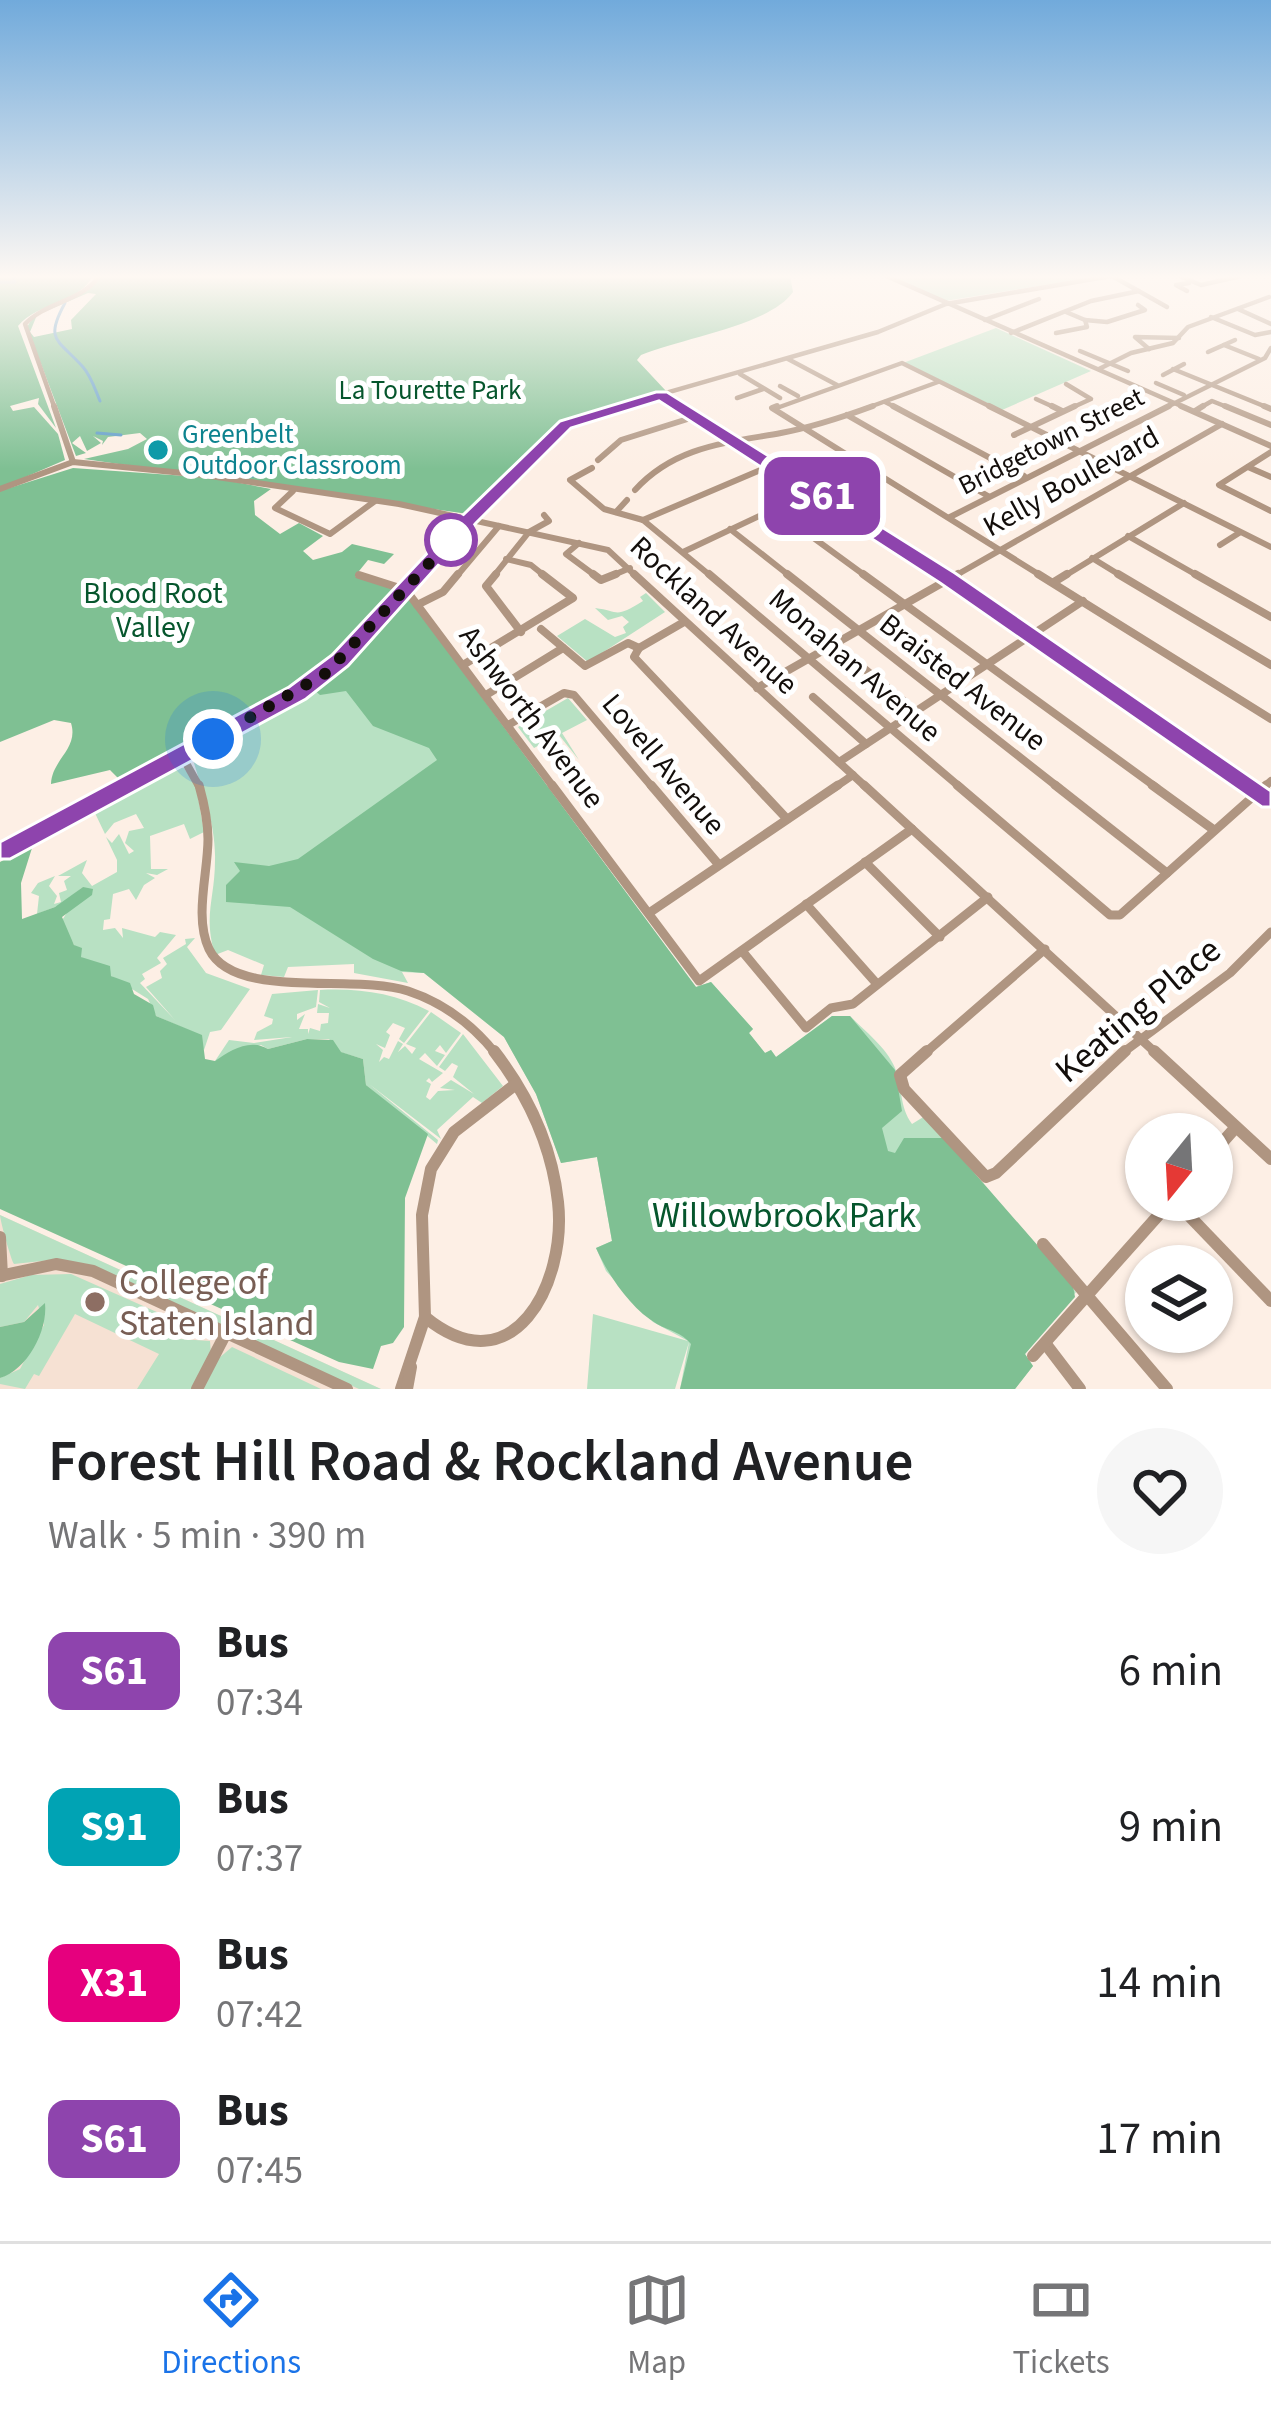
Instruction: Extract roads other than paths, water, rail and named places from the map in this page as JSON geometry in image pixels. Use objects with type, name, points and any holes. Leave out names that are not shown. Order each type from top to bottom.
[{"type":"street","points":[[0,489],[73,462],[22,340]]},
{"type":"street","points":[[0,850],[182,756],[326,673],[470,519],[571,421],[852,340]]},
{"type":"street","points":[[1027,340],[1271,449],[1220,485],[1271,511]]},
{"type":"street","points":[[1138,340],[1150,350]]},
{"type":"street","points":[[1097,370],[1179,340]]},
{"type":"street","points":[[1208,352],[1235,340]]},
{"type":"street","points":[[1224,345],[1261,360],[1271,348]]},
{"type":"street","points":[[1070,358],[1083,350],[1128,371]]},
{"type":"street","points":[[787,359],[836,385]]},
{"type":"street","name":"Bridgetown Street","points":[[950,517],[1261,360]]},
{"type":"street","points":[[1271,547],[902,363],[775,405],[773,410],[1271,719]]},
{"type":"street","points":[[1143,390],[1184,364]]},
{"type":"street","points":[[1173,370],[1271,410]]},
{"type":"street","points":[[738,373],[800,397]]},
{"type":"street","points":[[1160,379],[1184,395]]},
{"type":"street","points":[[634,490],[662,462],[733,440],[805,428],[940,382]]},
{"type":"street","points":[[1014,435],[1091,397],[1066,385]]},
{"type":"street","points":[[776,386],[780,398]]},
{"type":"street","points":[[737,398],[776,386]]},
{"type":"street","points":[[661,395],[947,578],[1271,799]]},
{"type":"street","points":[[1036,399],[1064,412]]},
{"type":"street","points":[[884,401],[1024,476]]},
{"type":"street","points":[[1193,412],[1212,401],[1271,426]]},
{"type":"street","points":[[966,410],[982,403]]},
{"type":"street","points":[[845,415],[988,496]]},
{"type":"street","name":"Monahan Avenue","points":[[695,417],[621,440],[570,480],[604,509],[643,520],[683,552],[1101,909],[1120,915],[1167,872]]},
{"type":"street","name":"Kelly Boulevard","points":[[757,688],[1222,424]]},
{"type":"street","points":[[1254,438],[1271,426]]},
{"type":"street","name":"Rockland Avenue","points":[[73,462],[203,475],[375,501],[608,550],[1271,1159]]},
{"type":"street","points":[[643,520],[773,465]]},
{"type":"street","points":[[1247,466],[1271,477]]},
{"type":"street","points":[[294,490],[275,508],[330,534],[375,501]]},
{"type":"street","points":[[683,552],[813,490]]},
{"type":"street","points":[[616,512],[627,500]]},
{"type":"street","points":[[1054,582],[1184,503]]},
{"type":"street","points":[[774,508],[1214,830]]},
{"type":"street","points":[[521,632],[487,588],[529,532],[550,521],[544,515]]},
{"type":"street","points":[[417,604],[442,592],[500,525]]},
{"type":"street","name":"Braisted Avenue","points":[[730,529],[1167,872]]},
{"type":"street","points":[[1220,545],[1240,532]]},
{"type":"street","points":[[1128,536],[1271,616]]},
{"type":"street","points":[[580,542],[566,554],[601,580],[630,568]]},
{"type":"street","points":[[463,665],[573,598],[531,565],[506,559]]},
{"type":"street","points":[[1092,559],[1271,665]]},
{"type":"street","points":[[359,575],[406,590]]},
{"type":"street","name":"Ashworth Avenue","points":[[406,590],[699,981],[742,951]]},
{"type":"street","points":[[839,762],[1083,601]]},
{"type":"street","points":[[684,622],[639,648],[634,657],[787,819]]},
{"type":"street","points":[[541,628],[585,666],[628,643],[639,648]]},
{"type":"street","points":[[486,695],[563,648]]},
{"type":"street","points":[[861,666],[916,711]]},
{"type":"street","name":"Lovell Avenue","points":[[508,725],[564,693],[574,695],[719,865]]},
{"type":"street","points":[[812,697],[866,744]]},
{"type":"street","points":[[182,756],[205,802],[210,858],[201,929],[214,960],[233,974],[257,981],[362,979],[419,992],[451,1009],[482,1035],[538,1126],[552,1173],[558,1229],[553,1279],[525,1323],[487,1343],[447,1336],[425,1316]]},
{"type":"street","points":[[649,913],[853,775]]},
{"type":"street","points":[[1167,872],[1271,781]]},
{"type":"street","points":[[912,829],[742,951],[806,1028],[831,1008],[853,1004],[988,897]]},
{"type":"street","points":[[865,862],[940,937]]},
{"type":"street","points":[[806,904],[877,984]]},
{"type":"street","name":"Keating Place","points":[[1045,949],[900,1076],[904,1089],[986,1177],[996,1173],[1140,1037],[1230,973],[1271,932]]},
{"type":"street","points":[[404,1389],[425,1316],[422,1215],[430,1169],[454,1132],[516,1084]]},
{"type":"street","points":[[1233,1130],[1236,1127]]},
{"type":"street","points":[[1033,1356],[1154,1221]]},
{"type":"street","points":[[1193,1221],[1271,1301]]},
{"type":"street","points":[[0,1237],[1,1276],[37,1266],[75,1266],[347,1389]]},
{"type":"street","points":[[1043,1244],[1167,1389]]},
{"type":"street","points":[[197,1389],[226,1333]]},
{"type":"street","points":[[1045,1343],[1080,1389]]},
{"type":"waterway","points":[[58,340],[86,371],[100,401]]},
{"type":"waterway","points":[[97,433],[121,435]]},
{"type":"waterway","points":[[233,475],[253,476]]},
{"type":"place","name":"Greenbelt Outdoor Classroom","points":[[158,450]]},
{"type":"place","name":"College of Staten Island","points":[[95,1302]]},
{"type":"park label","name":"La Tourette Park","points":[[430,390]]},
{"type":"park label","name":"Blood Root Valley","points":[[153,610]]},
{"type":"park label","name":"Willowbrook Park","points":[[784,1214]]}]
